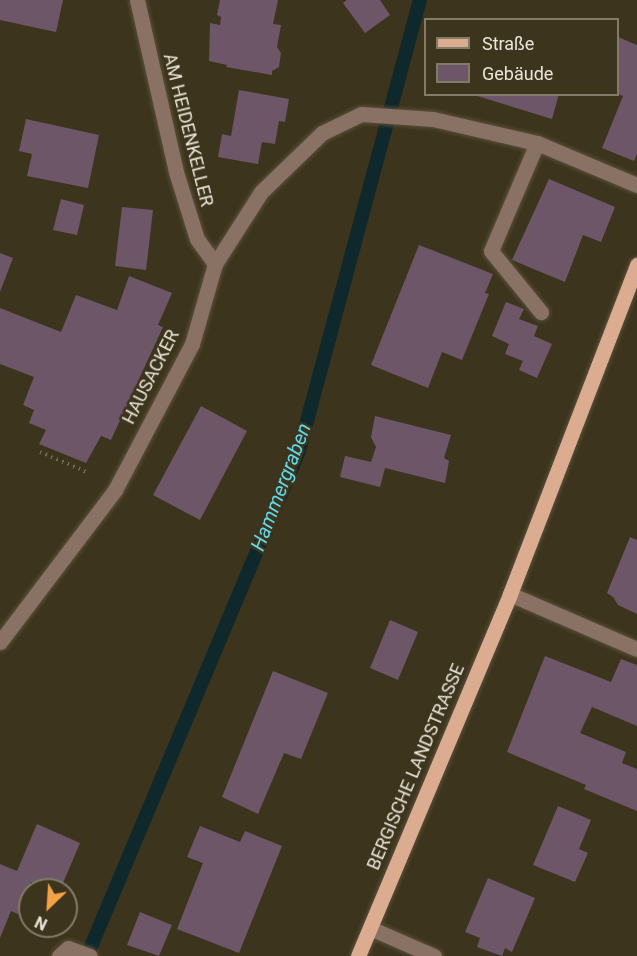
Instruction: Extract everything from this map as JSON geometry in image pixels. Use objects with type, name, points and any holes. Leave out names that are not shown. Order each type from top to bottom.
[{"type":"main road","name":"BERGISCHE LANDSTRASSE","points":[[358,956],[510,594],[637,265]]},
{"type":"street","name":"AM HEIDENKELLER","points":[[137,0],[176,172],[197,239],[214,264]]},
{"type":"street","name":"HAUSACKER","points":[[0,642],[115,489],[192,345],[214,264],[261,192],[322,133],[361,114],[432,119],[537,143],[637,185]]},
{"type":"street","points":[[537,143],[491,251],[541,312]]},
{"type":"street","points":[[510,594],[637,649]]},
{"type":"street","points":[[370,928],[434,956]]},
{"type":"street","points":[[63,952],[90,956]]},
{"type":"path","points":[[40,452],[91,474]]},
{"type":"building","points":[[0,0],[63,0],[56,32],[0,20]]},
{"type":"building","points":[[220,0],[278,0],[273,24],[281,25],[277,47],[281,53],[279,67],[272,71],[272,75],[226,67],[227,65],[209,61],[210,23],[220,25],[221,17],[217,15]]},
{"type":"building","points":[[347,0],[380,0],[390,15],[365,33],[343,3]]},
{"type":"building","points":[[619,37],[637,45],[637,154],[634,161],[602,148],[623,96],[619,94]]},
{"type":"building","points":[[239,90],[289,99],[285,122],[279,121],[275,144],[262,142],[258,164],[218,157],[222,134],[231,136]]},
{"type":"building","points":[[477,96],[558,96],[552,119]]},
{"type":"building","points":[[26,119],[99,135],[88,188],[27,176],[32,154],[19,151]]},
{"type":"building","points":[[549,179],[615,207],[601,242],[583,235],[565,282],[512,260]]},
{"type":"building","points":[[61,199],[84,205],[77,235],[53,230]]},
{"type":"building","points":[[122,207],[153,210],[146,270],[115,266]]},
{"type":"building","points":[[419,245],[493,274],[485,293],[489,294],[462,360],[442,352],[428,388],[371,365]]},
{"type":"building","points":[[0,253],[13,258],[0,292]]},
{"type":"building","points":[[129,276],[172,293],[158,325],[163,327],[111,440],[101,436],[86,463],[39,444],[46,430],[29,423],[34,410],[23,405],[34,377],[0,364],[0,308],[61,332],[76,295],[117,310]]},
{"type":"building","points":[[506,302],[524,309],[519,319],[538,326],[534,336],[552,344],[537,378],[519,370],[523,361],[505,354],[509,344],[492,336]]},
{"type":"building","points":[[201,406],[247,431],[200,520],[153,495]]},
{"type":"building","points":[[375,416],[451,435],[444,458],[449,461],[445,483],[385,468],[380,487],[340,477],[345,456],[371,462],[376,447],[371,437]]},
{"type":"building","points":[[630,537],[637,540],[637,614],[618,605],[607,593]]},
{"type":"building","points":[[390,620],[418,632],[398,680],[370,668]]},
{"type":"building","points":[[545,656],[611,682],[621,659],[637,665],[637,726],[592,707],[580,733],[626,752],[622,763],[637,769],[637,811],[584,789],[586,785],[507,752]]},
{"type":"building","points":[[273,671],[328,693],[301,759],[284,753],[258,814],[222,797]]},
{"type":"building","points":[[558,806],[591,820],[579,849],[588,853],[575,882],[533,865]]},
{"type":"building","points":[[37,824],[80,843],[65,878],[18,878],[18,914],[11,911],[0,938],[0,864],[17,871]]},
{"type":"building","points":[[200,826],[240,842],[245,831],[282,846],[239,953],[177,929],[203,863],[187,857]]},
{"type":"building","points":[[488,878],[535,898],[512,952],[505,948],[502,956],[477,947],[480,938],[465,932]]},
{"type":"building","points":[[140,912],[172,925],[159,956],[127,945]]},
{"type":"waterway","name":"Hammergraben","points":[[87,956],[299,451],[420,0]]}]
